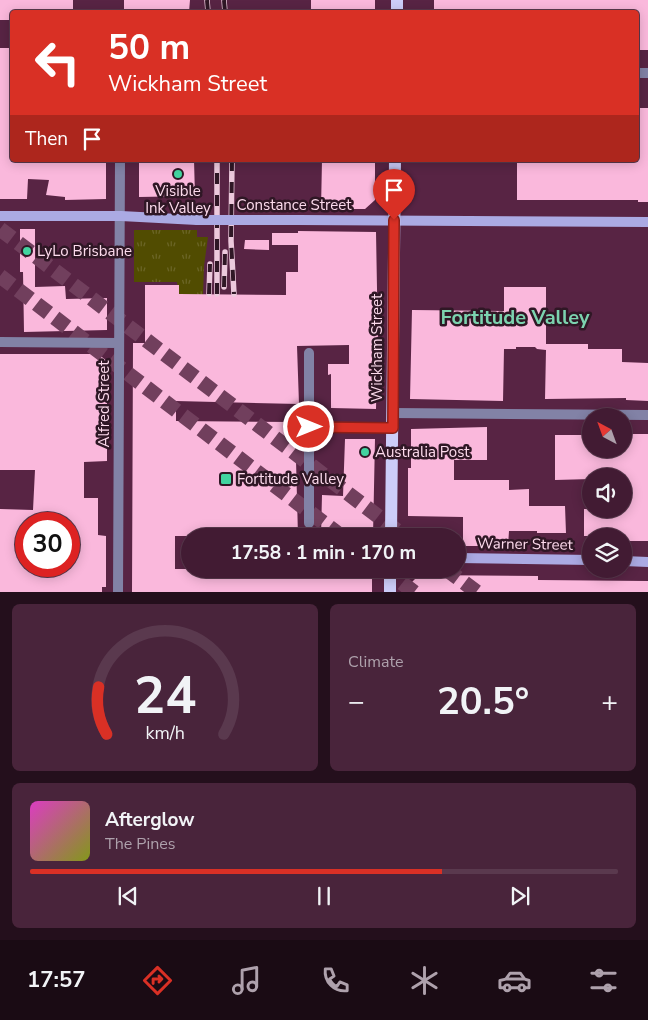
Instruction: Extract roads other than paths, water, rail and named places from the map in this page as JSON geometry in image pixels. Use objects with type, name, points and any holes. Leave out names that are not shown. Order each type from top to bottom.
[{"type":"main road","name":"Wickham Street","points":[[391,528],[395,162]]},
{"type":"main road","points":[[390,578],[390,592]]},
{"type":"street","name":"Alfred Street","points":[[118,592],[120,162]]},
{"type":"street","name":"Constance Street","points":[[0,216],[121,216],[197,220],[648,222]]},
{"type":"street","points":[[0,342],[119,343]]},
{"type":"street","points":[[309,353],[309,522]]},
{"type":"street","points":[[393,413],[648,415]]},
{"type":"street","points":[[309,427],[393,428]]},
{"type":"street","name":"Warner Street","points":[[466,558],[582,560]]},
{"type":"street","points":[[632,561],[648,562]]},
{"type":"tunnel","points":[[0,229],[393,528]]},
{"type":"tunnel","points":[[0,276],[331,528]]},
{"type":"tunnel","points":[[396,578],[414,592]]},
{"type":"tunnel","points":[[458,578],[477,592]]},
{"type":"railway","points":[[207,0],[208,10]]},
{"type":"railway","points":[[224,0],[225,10]]},
{"type":"railway","points":[[217,162],[217,294]]},
{"type":"railway","points":[[232,162],[231,241],[234,294]]},
{"type":"railway","points":[[224,287],[225,252]]},
{"type":"railway","points":[[209,294],[210,264]]},
{"type":"place","name":"Visible Ink Valley","points":[[178,174]]},
{"type":"place","name":"LyLo Brisbane","points":[[27,251]]},
{"type":"place","name":"Australia Post","points":[[365,452]]},
{"type":"place","name":"Fortitude Valley","points":[[226,479]]},
{"type":"district","name":"Fortitude Valley","points":[[515,317]]}]
